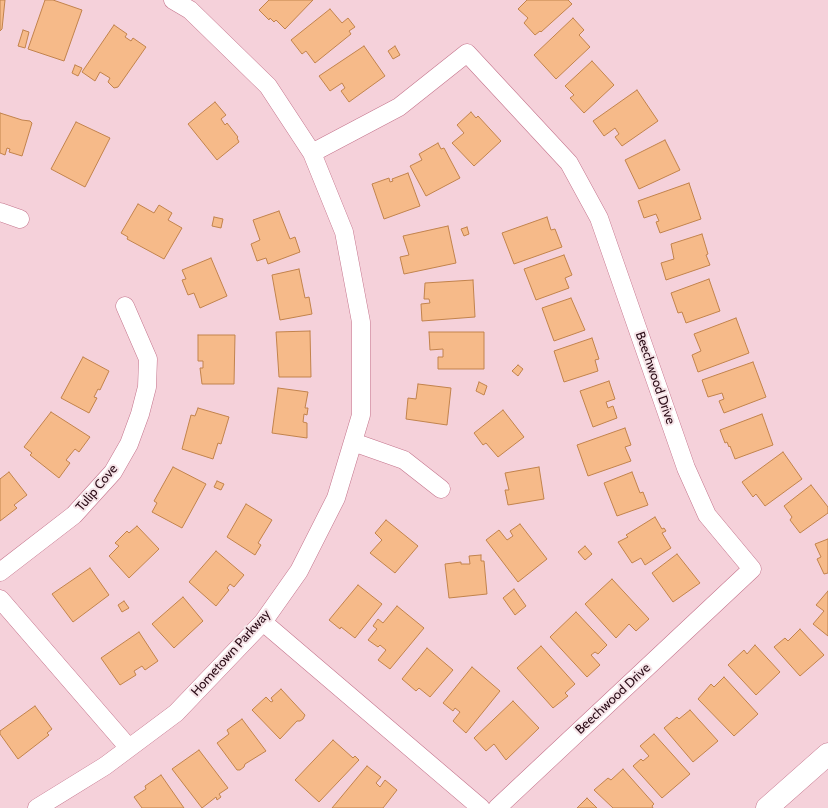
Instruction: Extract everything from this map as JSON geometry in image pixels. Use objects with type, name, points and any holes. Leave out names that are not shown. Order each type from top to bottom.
[{"type":"main road","points":[[767,808],[828,754]]},
{"type":"street","name":"Hometown Parkway","points":[[37,808],[105,766],[176,713],[263,622],[299,571],[336,498],[361,416],[360,322],[344,232],[312,153],[268,86],[194,5],[173,0]]},
{"type":"street","name":"Beechwood Drive","points":[[312,153],[399,107],[467,53],[569,163],[599,218],[686,468],[707,515],[752,569],[497,808]]},
{"type":"street","points":[[0,212],[20,219]]},
{"type":"street","name":"Tulip Cove","points":[[0,572],[74,515],[113,472],[129,444],[140,414],[147,388],[148,359],[125,306]]},
{"type":"street","points":[[353,442],[404,460],[441,489]]},
{"type":"street","points":[[0,599],[129,748]]},
{"type":"street","points":[[263,622],[480,808]]},
{"type":"building","points":[[0,0],[5,0],[2,29],[0,31]]},
{"type":"building","points":[[45,0],[53,0],[82,10],[64,61],[28,49]]},
{"type":"building","points":[[269,0],[313,0],[285,29],[276,20],[274,22],[270,18],[269,20],[259,10]]},
{"type":"building","points":[[527,0],[568,0],[572,4],[541,32],[540,31],[535,35],[524,23],[528,18],[518,9]]},
{"type":"building","points":[[330,9],[342,23],[348,18],[355,27],[349,31],[351,34],[315,63],[306,51],[302,54],[291,40]]},
{"type":"building","points":[[573,18],[584,30],[579,35],[590,47],[556,79],[534,55]]},
{"type":"building","points":[[114,25],[127,34],[125,37],[131,41],[133,38],[146,47],[118,87],[114,88],[108,82],[110,78],[100,72],[95,81],[82,72]]},
{"type":"building","points":[[23,30],[29,32],[25,48],[18,46]]},
{"type":"building","points":[[364,46],[385,76],[349,102],[341,91],[345,88],[342,83],[330,91],[319,76]]},
{"type":"building","points":[[395,46],[400,55],[393,59],[388,51]]},
{"type":"building","points":[[592,61],[614,85],[584,113],[570,98],[574,95],[565,86]]},
{"type":"building","points":[[75,65],[82,68],[78,76],[72,73]]},
{"type":"building","points":[[637,90],[658,121],[622,146],[615,137],[619,134],[615,128],[604,136],[593,121]]},
{"type":"building","points":[[215,102],[226,115],[221,119],[225,125],[227,123],[238,137],[239,142],[217,160],[188,124]]},
{"type":"building","points":[[471,112],[476,118],[478,116],[501,141],[474,166],[452,143],[464,133],[457,125]]},
{"type":"building","points":[[0,113],[30,121],[32,123],[22,156],[9,152],[10,149],[7,148],[5,155],[0,153]]},
{"type":"building","points":[[76,122],[110,138],[85,187],[51,169]]},
{"type":"building","points":[[665,140],[680,170],[639,189],[625,160]]},
{"type":"building","points":[[438,143],[441,149],[444,148],[460,178],[426,196],[410,166],[422,160],[419,154]]},
{"type":"building","points":[[408,173],[420,206],[384,219],[372,184],[389,178],[390,182],[393,181],[392,179]]},
{"type":"building","points":[[689,183],[701,219],[660,233],[656,222],[659,221],[656,214],[644,218],[638,201]]},
{"type":"building","points":[[138,204],[154,213],[159,205],[172,213],[168,220],[182,228],[164,259],[127,239],[128,237],[121,233]]},
{"type":"building","points":[[279,211],[290,239],[295,237],[300,252],[268,264],[266,258],[257,261],[251,244],[260,240],[253,220]]},
{"type":"building","points":[[214,217],[223,219],[221,228],[212,226]]},
{"type":"building","points":[[547,217],[551,230],[555,229],[562,247],[514,264],[502,233]]},
{"type":"building","points":[[448,226],[456,263],[404,274],[400,257],[409,255],[403,236]]},
{"type":"building","points":[[467,227],[469,234],[464,236],[461,229]]},
{"type":"building","points":[[702,234],[708,254],[706,255],[710,265],[666,280],[661,263],[674,259],[671,244]]},
{"type":"building","points":[[564,255],[572,275],[565,278],[569,288],[536,300],[524,269]]},
{"type":"building","points":[[211,258],[227,296],[200,308],[194,293],[188,295],[182,280],[186,279],[182,270]]},
{"type":"building","points":[[299,269],[305,298],[309,297],[312,314],[280,320],[272,275]]},
{"type":"building","points":[[709,279],[720,311],[686,323],[682,312],[678,313],[671,293]]},
{"type":"building","points":[[473,280],[475,317],[422,321],[421,304],[430,303],[429,299],[424,299],[425,283]]},
{"type":"building","points":[[571,298],[585,330],[554,341],[542,308]]},
{"type":"building","points":[[736,318],[749,353],[698,372],[692,355],[701,351],[694,334]]},
{"type":"building","points":[[310,331],[311,377],[279,377],[276,332]]},
{"type":"building","points":[[429,332],[484,332],[484,369],[438,369],[438,357],[443,357],[443,349],[430,350]]},
{"type":"building","points":[[198,335],[235,335],[234,384],[202,384],[200,368],[203,368],[203,361],[198,361]]},
{"type":"building","points":[[592,338],[599,359],[595,360],[598,371],[564,382],[554,351]]},
{"type":"building","points":[[83,357],[109,371],[100,390],[98,389],[94,397],[97,398],[89,413],[61,398]]},
{"type":"building","points":[[753,362],[766,397],[724,413],[719,401],[724,399],[722,393],[708,397],[702,380]]},
{"type":"building","points":[[518,365],[523,369],[518,376],[512,371]]},
{"type":"building","points":[[609,381],[615,399],[606,402],[608,408],[613,406],[617,418],[593,427],[580,391]]},
{"type":"building","points":[[479,382],[487,386],[484,395],[476,391]]},
{"type":"building","points":[[418,384],[451,388],[447,425],[406,419],[408,398],[416,399]]},
{"type":"building","points":[[278,388],[308,392],[305,408],[308,408],[307,415],[304,414],[303,422],[307,423],[307,438],[272,433]]},
{"type":"building","points":[[198,408],[229,417],[221,444],[218,443],[213,459],[182,449],[191,415],[195,416]]},
{"type":"building","points":[[503,410],[524,437],[498,457],[486,443],[483,445],[474,433]]},
{"type":"building","points":[[51,412],[90,437],[79,452],[75,449],[66,460],[70,463],[59,478],[30,455],[32,453],[24,447]]},
{"type":"building","points":[[762,414],[773,445],[735,459],[730,446],[729,447],[727,442],[725,443],[720,430]]},
{"type":"building","points":[[625,428],[631,445],[625,447],[631,461],[588,476],[577,445]]},
{"type":"building","points":[[783,452],[802,479],[765,506],[756,494],[753,497],[742,482]]},
{"type":"building","points":[[173,467],[206,484],[182,528],[152,512],[157,503],[154,501]]},
{"type":"building","points":[[539,467],[544,499],[508,505],[505,490],[509,490],[505,473]]},
{"type":"building","points":[[9,472],[27,495],[14,505],[17,508],[0,521],[0,479]]},
{"type":"building","points":[[632,472],[640,493],[643,492],[648,505],[617,516],[604,483]]},
{"type":"building","points":[[217,481],[224,484],[221,490],[214,487]]},
{"type":"building","points":[[811,485],[828,507],[828,513],[800,533],[790,520],[792,517],[784,506]]},
{"type":"building","points":[[246,504],[272,520],[258,543],[261,545],[255,555],[227,537]]},
{"type":"building","points":[[655,517],[662,529],[664,528],[666,531],[662,533],[671,548],[645,565],[641,558],[632,563],[618,542],[628,537],[626,535]]},
{"type":"building","points":[[386,520],[418,546],[395,573],[370,553],[382,540],[375,533]]},
{"type":"building","points":[[520,524],[547,559],[518,582],[486,540],[499,530],[507,540],[513,536],[510,531]]},
{"type":"building","points":[[137,526],[159,549],[129,578],[109,556],[119,546],[115,543],[127,531],[129,533]]},
{"type":"building","points":[[828,539],[828,573],[824,574],[817,559],[821,557],[815,544]]},
{"type":"building","points":[[585,546],[592,554],[585,560],[578,552]]},
{"type":"building","points":[[216,551],[244,575],[234,587],[230,584],[227,588],[229,590],[216,606],[189,582]]},
{"type":"building","points":[[677,554],[700,583],[673,602],[652,573]]},
{"type":"building","points":[[481,555],[481,561],[484,561],[487,594],[449,598],[445,564],[461,562],[461,564],[470,564],[469,556]]},
{"type":"building","points":[[90,568],[109,595],[73,622],[52,594]]},
{"type":"building","points":[[612,579],[649,619],[636,631],[629,624],[616,638],[585,604]]},
{"type":"building","points":[[358,585],[382,604],[355,638],[329,620]]},
{"type":"building","points":[[514,589],[526,606],[515,615],[503,598]]},
{"type":"building","points":[[828,591],[828,636],[813,624],[824,611],[816,605]]},
{"type":"building","points":[[183,597],[203,621],[174,648],[152,624]]},
{"type":"building","points":[[124,601],[129,608],[122,612],[118,605]]},
{"type":"building","points":[[397,606],[424,628],[390,669],[378,660],[386,650],[380,645],[378,647],[368,640],[377,629],[373,626],[378,619],[383,623]]},
{"type":"building","points":[[576,612],[607,645],[598,654],[595,652],[591,655],[600,665],[587,677],[550,637]]},
{"type":"building","points":[[800,629],[824,655],[800,676],[774,647],[785,638],[788,641]]},
{"type":"building","points":[[139,632],[158,661],[145,670],[142,666],[134,671],[136,675],[120,685],[101,658]]},
{"type":"building","points":[[755,645],[780,672],[756,695],[728,665],[744,650],[747,654]]},
{"type":"building","points":[[541,646],[575,684],[565,693],[568,696],[553,708],[517,668]]},
{"type":"building","points":[[427,648],[453,670],[430,697],[419,688],[416,691],[402,679]]},
{"type":"building","points":[[472,667],[500,691],[466,733],[453,721],[460,712],[455,708],[453,711],[443,703]]},
{"type":"building","points":[[724,677],[758,714],[734,736],[698,699],[711,684],[714,687]]},
{"type":"building","points":[[281,689],[305,715],[303,719],[297,721],[280,739],[252,710],[266,697],[271,702],[273,701],[271,698]]},
{"type":"building","points":[[513,701],[539,728],[506,760],[494,744],[486,751],[474,738]]},
{"type":"building","points":[[35,706],[52,729],[47,733],[49,735],[18,759],[0,734],[0,731]]},
{"type":"building","points":[[690,710],[718,741],[693,762],[664,728],[677,717],[679,719]]},
{"type":"building","points":[[242,719],[266,751],[245,764],[240,770],[237,770],[217,743],[229,734],[227,730]]},
{"type":"building","points":[[654,734],[690,774],[662,798],[633,766],[641,759],[643,761],[649,756],[640,746]]},
{"type":"building","points":[[333,740],[353,758],[355,756],[359,760],[319,802],[295,780]]},
{"type":"building","points":[[199,750],[228,788],[219,794],[221,797],[217,800],[216,797],[202,808],[172,769]]},
{"type":"building","points":[[367,766],[381,777],[376,783],[380,787],[385,780],[397,790],[383,808],[332,808]]},
{"type":"building","points":[[623,769],[654,804],[652,806],[653,808],[613,808],[594,790],[608,778],[611,780]]},
{"type":"building","points":[[161,775],[184,808],[142,808],[134,797],[146,789],[145,786]]},
{"type":"building","points":[[587,798],[597,808],[577,808]]}]
